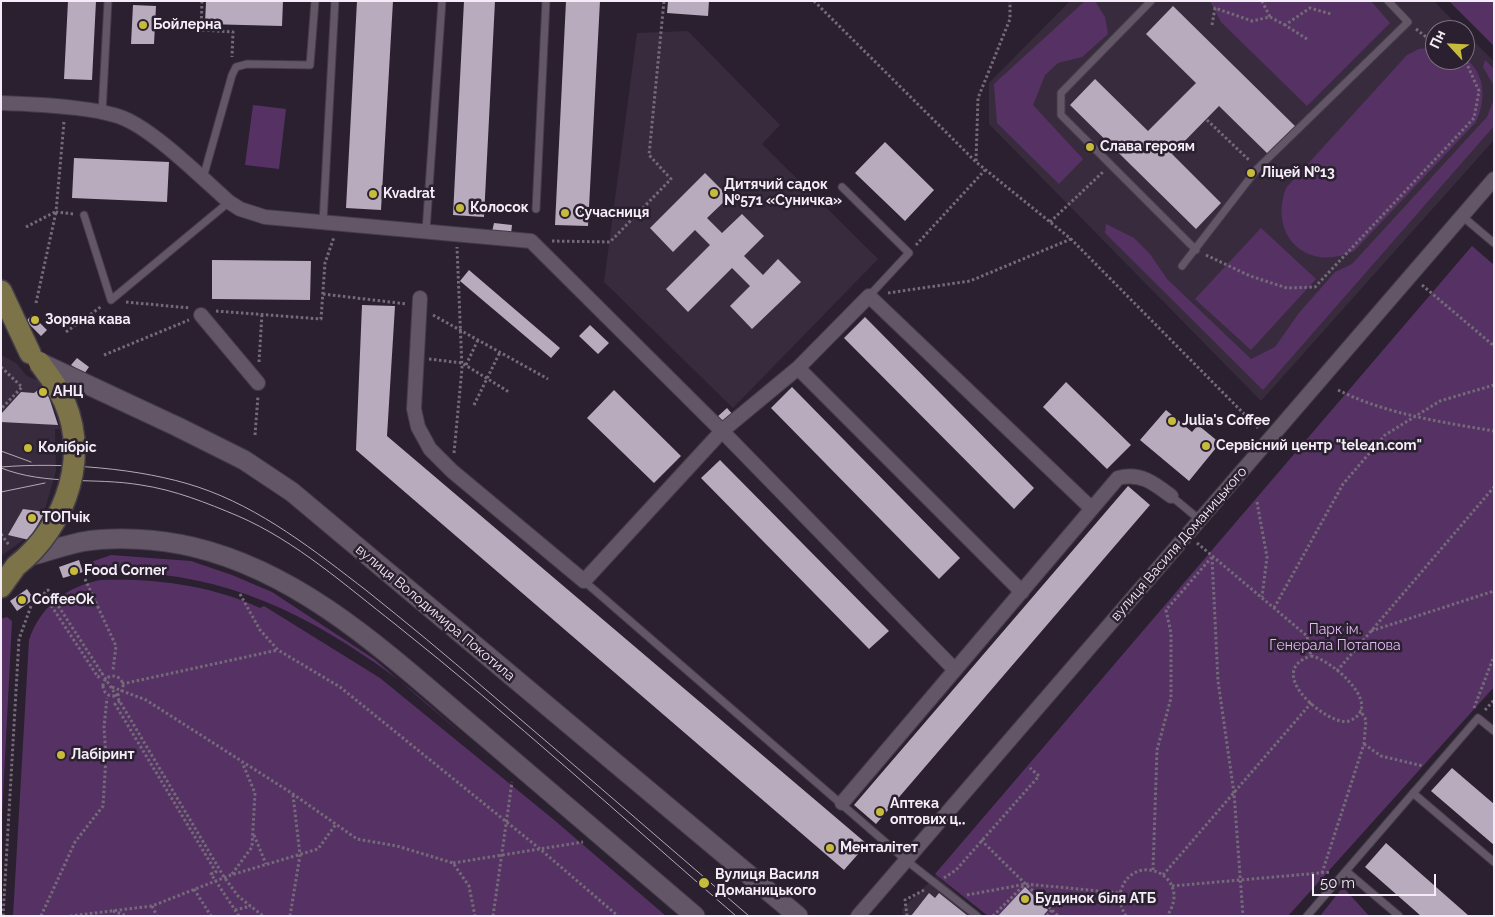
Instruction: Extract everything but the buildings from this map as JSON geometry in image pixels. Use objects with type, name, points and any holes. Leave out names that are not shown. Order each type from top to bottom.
[{"type":"main road","points":[[1,292],[34,358],[60,392],[72,426],[74,462],[67,498],[51,530],[15,566],[1,587]]},
{"type":"main road","points":[[1,333],[34,358]]},
{"type":"street","points":[[1,103],[102,112],[123,118],[142,128],[229,202],[240,209],[266,217],[531,241],[722,431],[955,670]]},
{"type":"street","name":"вулиця Василя Доманицького","points":[[861,914],[1494,179]]},
{"type":"street","points":[[419,302],[414,409],[418,427],[430,449],[452,471],[584,581],[722,431],[798,368],[869,296],[1091,508]]},
{"type":"street","points":[[197,312],[258,383]]},
{"type":"street","name":"вулиця Володимира Покотила","points":[[34,358],[244,460],[292,492],[798,916]]},
{"type":"street","points":[[798,368],[1022,592]]},
{"type":"street","points":[[842,803],[1118,478],[1130,474],[1158,486],[1171,496]]},
{"type":"street","points":[[15,566],[82,542],[119,540],[168,542],[193,547],[265,572],[320,602],[417,680],[695,916]]},
{"type":"lane","points":[[102,112],[108,1]]},
{"type":"lane","points":[[203,178],[232,75],[236,67],[247,64],[310,64],[314,1]]},
{"type":"lane","points":[[322,222],[335,1]]},
{"type":"lane","points":[[426,231],[442,1]]},
{"type":"lane","points":[[536,209],[546,1]]},
{"type":"lane","points":[[1151,1],[1061,93],[1061,115],[1196,250]]},
{"type":"lane","points":[[1182,266],[1257,169],[1408,22],[1388,1]]},
{"type":"lane","points":[[842,187],[909,253],[869,296]]},
{"type":"lane","points":[[84,215],[111,300],[229,202]]},
{"type":"lane","points":[[1462,216],[1494,243]]},
{"type":"lane","points":[[1171,496],[1200,520]]},
{"type":"lane","points":[[584,581],[907,861],[977,916]]},
{"type":"lane","points":[[1307,916],[1478,718],[1494,731]]},
{"type":"lane","points":[[1413,793],[1494,862]]},
{"type":"lane","points":[[1346,871],[1399,916]]},
{"type":"path","points":[[202,1],[201,30],[233,32],[232,75]]},
{"type":"path","points":[[531,241],[610,242],[672,179],[649,155],[664,1]]},
{"type":"path","points":[[814,1],[976,162],[1071,239],[1258,428]]},
{"type":"path","points":[[976,162],[978,98],[1010,19],[1010,1]]},
{"type":"path","points":[[1262,1],[1270,17],[1307,39]]},
{"type":"path","points":[[1212,25],[1215,8],[1252,21],[1270,17]]},
{"type":"path","points":[[1285,25],[1310,8],[1331,14]]},
{"type":"path","points":[[1408,22],[1425,36]]},
{"type":"path","points":[[1196,250],[1250,276],[1288,288],[1315,287],[1474,118],[1478,91],[1469,70]]},
{"type":"path","points":[[36,303],[56,212],[65,108]]},
{"type":"path","points":[[1207,120],[1257,169]]},
{"type":"path","points":[[1050,222],[1110,165]]},
{"type":"path","points":[[909,253],[985,170]]},
{"type":"path","points":[[26,227],[56,212],[84,215]]},
{"type":"path","points":[[66,332],[111,300],[197,312],[212,311],[321,319],[325,263],[340,223]]},
{"type":"path","points":[[452,471],[464,364],[457,234]]},
{"type":"path","points":[[869,296],[970,281],[1071,239]]},
{"type":"path","points":[[1411,275],[1494,346]]},
{"type":"path","points":[[323,294],[419,302],[461,332],[548,379]]},
{"type":"path","points":[[104,355],[197,312]]},
{"type":"path","points":[[464,364],[478,340]]},
{"type":"path","points":[[474,405],[500,352]]},
{"type":"path","points":[[416,358],[464,364],[509,392]]},
{"type":"path","points":[[1,367],[22,387],[1,409]]},
{"type":"path","points":[[1274,608],[1343,484],[1385,435],[1440,401],[1494,385]]},
{"type":"path","points":[[1338,390],[1365,403],[1416,416],[1494,431]]},
{"type":"path","points":[[1337,672],[1494,487]]},
{"type":"path","points":[[1258,502],[1267,557],[1262,598]]},
{"type":"path","points":[[1,534],[9,545]]},
{"type":"path","points":[[1188,534],[1212,557],[1307,636],[1311,656]]},
{"type":"path","points":[[1212,557],[1218,681],[1234,793],[1243,916]]},
{"type":"path","points":[[1153,870],[1157,750],[1171,698],[1171,633],[1166,610],[1212,557]]},
{"type":"path","points":[[85,579],[116,646],[113,670],[115,676],[122,684]]},
{"type":"path","points":[[3,916],[19,639],[31,606],[48,590],[102,673],[108,677],[116,695],[224,877],[238,896],[263,916]]},
{"type":"path","points":[[1370,632],[1494,591]]},
{"type":"path","points":[[240,594],[260,630],[278,650],[340,687],[540,849],[618,916]]},
{"type":"path","points":[[122,684],[278,650]]},
{"type":"path","points":[[1311,656],[1317,657],[1337,672],[1360,694],[1362,702],[1360,710],[1350,721],[1341,723],[1296,688],[1293,673],[1296,665],[1302,659],[1311,656]]},
{"type":"path","points":[[1464,734],[1494,656]]},
{"type":"path","points":[[41,916],[75,842],[103,806],[106,757],[104,727],[108,695],[103,688],[113,670]]},
{"type":"path","points":[[108,677],[115,676]]},
{"type":"path","points":[[108,695],[116,695],[121,690],[122,684]]},
{"type":"path","points":[[111,686],[146,700],[293,794],[357,839],[397,846],[453,863],[583,842]]},
{"type":"path","points":[[120,701],[115,704],[216,872],[211,874],[214,881],[239,916]]},
{"type":"path","points":[[1163,875],[1312,702]]},
{"type":"path","points":[[1322,873],[1364,744],[1366,720],[1360,710]]},
{"type":"path","points":[[1364,744],[1381,756],[1434,769]]},
{"type":"path","points":[[231,875],[252,847],[255,793],[242,762]]},
{"type":"path","points":[[907,916],[905,900],[936,884],[956,870],[1039,776],[1030,768]]},
{"type":"path","points":[[493,916],[512,781]]},
{"type":"path","points":[[290,916],[300,854],[293,794]]},
{"type":"path","points":[[70,916],[152,906],[224,877],[318,850],[336,824]]},
{"type":"path","points":[[253,832],[266,864]]},
{"type":"path","points":[[981,840],[1058,916]]},
{"type":"path","points":[[453,863],[469,886],[475,916]]},
{"type":"path","points":[[1126,916],[1120,904],[1120,893],[1124,882],[1133,874],[1144,870],[1153,870],[1163,875],[1172,886],[1175,897],[1172,908],[1167,916]]},
{"type":"path","points":[[1172,886],[1346,871]]},
{"type":"path","points":[[956,899],[1001,887],[1026,884],[1120,893]]},
{"type":"path","points":[[993,916],[1026,884]]},
{"type":"path","points":[[194,889],[211,916]]},
{"type":"path","points":[[152,906],[158,916]]},
{"type":"path","points":[[235,910],[251,906]]},
{"type":"path","points":[[1047,916],[1052,910]]},
{"type":"path","points":[[111,911],[127,916]]},
{"type":"shaded area","name":"Ліцей №13","points":[[1070,1],[1434,1],[1452,20],[1425,20],[1425,70],[1475,70],[1475,43],[1494,61],[1494,140],[1261,401],[989,124],[989,83]]},
{"type":"shaded area","name":"Дитячий садок №571 «Суничка»","points":[[688,31],[780,125],[762,144],[878,259],[733,408],[604,282],[637,33]]},
{"type":"shaded area","name":"Колібріс","points":[[1,355],[16,363],[27,376],[44,383],[60,429],[55,429],[56,471],[45,509],[22,541],[1,556]]},
{"type":"shaded area","points":[[936,876],[983,916],[903,916],[902,909]]},
{"type":"green space","points":[[1085,1],[1095,1],[1105,17],[1108,34],[1082,57],[1058,63],[1045,75],[1033,105],[1083,159],[1059,184],[997,123],[994,84]]},
{"type":"green space","points":[[1210,1],[1371,1],[1390,23],[1307,106],[1221,22]]},
{"type":"green space","points":[[1449,1],[1494,1],[1494,46],[1475,27],[1475,20],[1468,20]]},
{"type":"green space","points":[[1425,48],[1425,70],[1475,69],[1482,88],[1481,105],[1476,122],[1354,251],[1337,257],[1321,257],[1307,253],[1296,246],[1287,235],[1282,221],[1282,205],[1286,188],[1407,55]]},
{"type":"green space","points":[[1485,60],[1494,69],[1494,86],[1483,67]]},
{"type":"green space","points":[[1494,99],[1494,126],[1263,390],[1105,233],[1106,224],[1134,238],[1150,254],[1167,279],[1251,359],[1275,347],[1299,313],[1335,272],[1352,264],[1487,117]]},
{"type":"green space","points":[[253,105],[286,109],[279,169],[245,165]]},
{"type":"green space","points":[[1261,228],[1316,279],[1251,350],[1195,299]]},
{"type":"green space","name":"Парк ім. Генерала Потапова","points":[[1472,246],[1494,265],[1494,687],[1288,916],[988,916],[935,874]]},
{"type":"green space","points":[[111,555],[191,561],[232,575],[272,592],[374,659],[400,681],[346,644],[312,624],[279,607],[244,594],[209,583],[172,576],[133,572],[91,571],[88,563]]},
{"type":"green space","points":[[100,580],[141,580],[182,585],[222,594],[260,608],[264,606],[380,678],[553,819],[666,916],[13,916],[29,640],[40,618],[56,600],[76,588]]},
{"type":"green space","points":[[7,617],[12,621],[1,836],[1,619]]},
{"type":"green space","points":[[400,681],[425,702],[466,738]]},
{"type":"green space","points":[[1343,887],[1369,916],[1320,916]]},
{"type":"tram line","points":[[1,451],[31,462]]},
{"type":"tram line","points":[[1,467],[75,466],[152,475],[198,487],[244,506],[287,532],[328,561],[412,627],[749,916]]},
{"type":"tram line","points":[[1,468],[18,474],[36,477],[123,483],[166,490],[238,516],[280,538],[339,580],[439,659],[525,731],[736,916]]},
{"type":"tram line","points":[[1,492],[45,483]]},
{"type":"place","name":"Бойлерна","points":[[143,25]]},
{"type":"place","name":"Слава героям","points":[[1090,147]]},
{"type":"place","name":"Ліцей №13","points":[[1251,173]]},
{"type":"place","name":"Дитячий садок №571 «Суничка»","points":[[714,193]]},
{"type":"place","name":"Kvadrat","points":[[373,194]]},
{"type":"place","name":"Колосок","points":[[460,208]]},
{"type":"place","name":"Сучасниця","points":[[565,213]]},
{"type":"place","name":"Зоряна кава","points":[[35,320]]},
{"type":"place","name":"АНЦ","points":[[43,392]]},
{"type":"place","name":"Julia's Coffee","points":[[1172,421]]},
{"type":"place","name":"Сервісний центр \"tele4n.com\"","points":[[1206,446]]},
{"type":"place","name":"Колібріс","points":[[28,448]]},
{"type":"place","name":"ТОПчік","points":[[32,518]]},
{"type":"place","name":"Food Corner","points":[[74,571]]},
{"type":"place","name":"CoffeeOk","points":[[22,600]]},
{"type":"place","name":"Лабіринт","points":[[61,755]]},
{"type":"place","name":"Аптека оптових ц‥","points":[[880,812]]},
{"type":"place","name":"Менталітет","points":[[830,848]]},
{"type":"place","name":"Вулиця Василя Доманицького","points":[[704,883]]},
{"type":"place","name":"Будинок біля АТБ","points":[[1025,899]]}]
